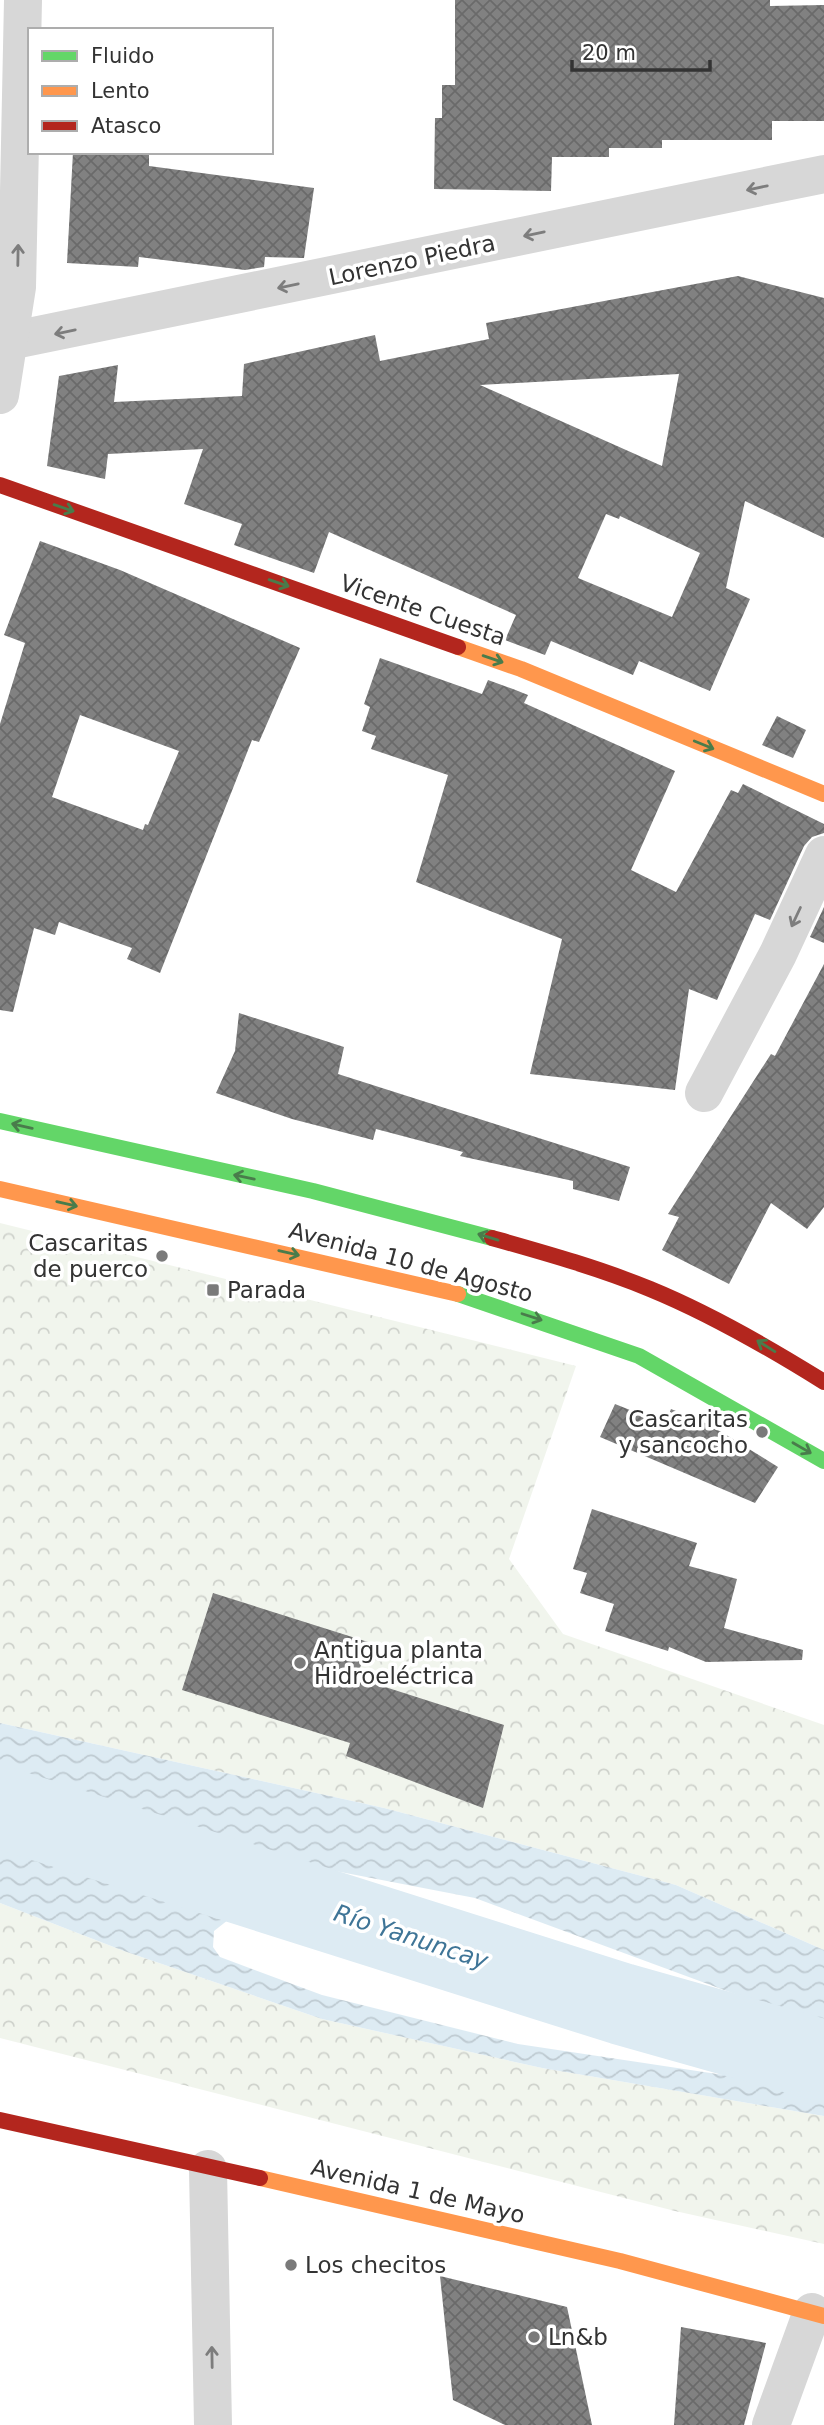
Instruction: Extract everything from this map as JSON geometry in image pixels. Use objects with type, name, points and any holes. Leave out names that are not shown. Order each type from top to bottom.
[{"type":"main road","name":"Vicente Cuesta","points":[[0,485],[521,669],[824,794]]},
{"type":"main road","name":"Avenida 10 de Agosto","points":[[0,1121],[412,1214],[624,1279],[756,1339],[824,1382]]},
{"type":"main road","name":"Avenida 10 de Agosto","points":[[0,1189],[446,1290],[537,1319],[639,1356],[824,1461]]},
{"type":"main road","name":"Avenida 1 de Mayo","points":[[0,2120],[208,2169],[454,2220],[818,2314]]},
{"type":"street","points":[[0,395],[5,343],[17,287],[23,0]]},
{"type":"street","name":"Lorenzo Piedra","points":[[5,343],[824,174]]},
{"type":"street","points":[[704,1093],[778,954],[824,855]]},
{"type":"street","points":[[208,2169],[213,2425]]},
{"type":"street","points":[[771,2425],[818,2314]]},
{"type":"green space","points":[[0,1223],[576,1366],[509,1559],[563,1634],[824,1725],[824,1950],[676,1885],[384,1808],[0,1723]]},
{"type":"green space","points":[[0,1903],[124,1951],[322,2019],[542,2068],[824,2116],[824,2244],[675,2211],[0,2038]]},
{"type":"water","points":[[0,1723],[384,1808],[676,1885],[824,1950],[824,2027],[475,1898],[299,1864],[214,1931],[213,1947],[220,1957],[322,1995],[518,2044],[717,2074],[824,2081],[824,2116],[542,2068],[322,2019],[124,1951],[0,1903]]},
{"type":"building","points":[[455,0],[770,0],[770,6],[824,5],[824,121],[772,121],[772,140],[662,140],[662,148],[609,148],[609,157],[552,157],[551,191],[434,189],[435,118],[442,118],[442,85],[455,85]]},
{"type":"building","points":[[73,154],[149,154],[149,166],[314,188],[304,258],[265,257],[264,267],[245,270],[139,257],[138,267],[67,263]]},
{"type":"building","points":[[738,276],[824,298],[824,538],[745,501],[726,588],[750,599],[710,691],[639,661],[633,675],[551,641],[545,655],[505,640],[516,615],[329,532],[314,573],[234,545],[242,524],[184,504],[203,449],[108,454],[105,479],[47,466],[59,376],[118,365],[114,402],[242,396],[244,364],[375,335],[380,361],[489,339],[486,323]],"holes":[[[679,374],[662,466],[480,385]],[[606,514],[619,519],[620,516],[700,553],[672,617],[578,578]]]},
{"type":"building","points":[[40,541],[120,570],[300,648],[259,742],[252,740],[160,973],[127,959],[132,948],[59,922],[55,935],[34,928],[13,1012],[0,1010],[0,724],[25,643],[4,635]],"holes":[[[80,715],[179,751],[148,825],[145,824],[143,830],[52,797]]]},
{"type":"building","points":[[380,658],[482,694],[488,680],[513,689],[528,695],[524,703],[675,771],[631,870],[676,892],[731,790],[738,793],[743,784],[824,824],[824,833],[812,837],[804,846],[770,920],[755,914],[717,1000],[689,989],[675,1090],[530,1074],[562,939],[416,882],[448,775],[371,749],[376,736],[362,731],[370,707],[364,704]]},
{"type":"building","points":[[777,716],[806,730],[793,758],[762,745]]},
{"type":"building","points":[[824,907],[824,943],[810,937]]},
{"type":"building","points":[[824,964],[824,1207],[807,1229],[771,1203],[729,1284],[662,1250],[679,1217],[668,1214],[771,1054],[775,1056]]},
{"type":"building","points":[[239,1013],[344,1047],[338,1074],[630,1167],[619,1201],[573,1189],[573,1181],[460,1156],[463,1152],[376,1129],[373,1140],[292,1119],[216,1093],[235,1051]]},
{"type":"building","points":[[615,1404],[665,1424],[671,1409],[710,1425],[778,1467],[755,1503],[600,1437]]},
{"type":"building","points":[[592,1509],[697,1543],[689,1566],[737,1579],[724,1628],[803,1650],[802,1660],[706,1662],[669,1647],[668,1651],[605,1631],[614,1604],[580,1593],[587,1573],[573,1569]]},
{"type":"building","points":[[213,1593],[368,1642],[357,1678],[504,1725],[483,1808],[346,1756],[350,1743],[182,1690]]},
{"type":"building","points":[[440,2276],[567,2307],[592,2425],[505,2425],[453,2400]]},
{"type":"building","points":[[681,2327],[766,2343],[744,2425],[674,2425]]},
{"type":"waterway","name":"Río Yanuncay","points":[[0,1807],[622,2004],[824,2061]]},
{"type":"traffic: fast","points":[[0,1121],[313,1191],[492,1238]]},
{"type":"traffic: fast","points":[[458,1294],[639,1356],[824,1461]]},
{"type":"traffic: slow","points":[[458,647],[521,669],[824,794]]},
{"type":"traffic: slow","points":[[0,1189],[458,1294]]},
{"type":"traffic: slow","points":[[260,2178],[620,2261],[824,2316]]},
{"type":"traffic: jam","points":[[0,485],[458,647]]},
{"type":"traffic: jam","points":[[492,1238],[631,1281],[673,1299],[739,1332],[824,1382]]},
{"type":"traffic: jam","points":[[0,2120],[260,2178]]},
{"type":"place","name":"Cascaritas de puerco","points":[[162,1256]]},
{"type":"place","name":"Parada","points":[[213,1290]]},
{"type":"place","name":"Cascaritas y sancocho","points":[[762,1432]]},
{"type":"place","name":"Antigua planta Hidroeléctrica","points":[[300,1663]]},
{"type":"place","name":"Los checitos","points":[[291,2265]]},
{"type":"place","name":"Ln&b","points":[[534,2337]]}]
